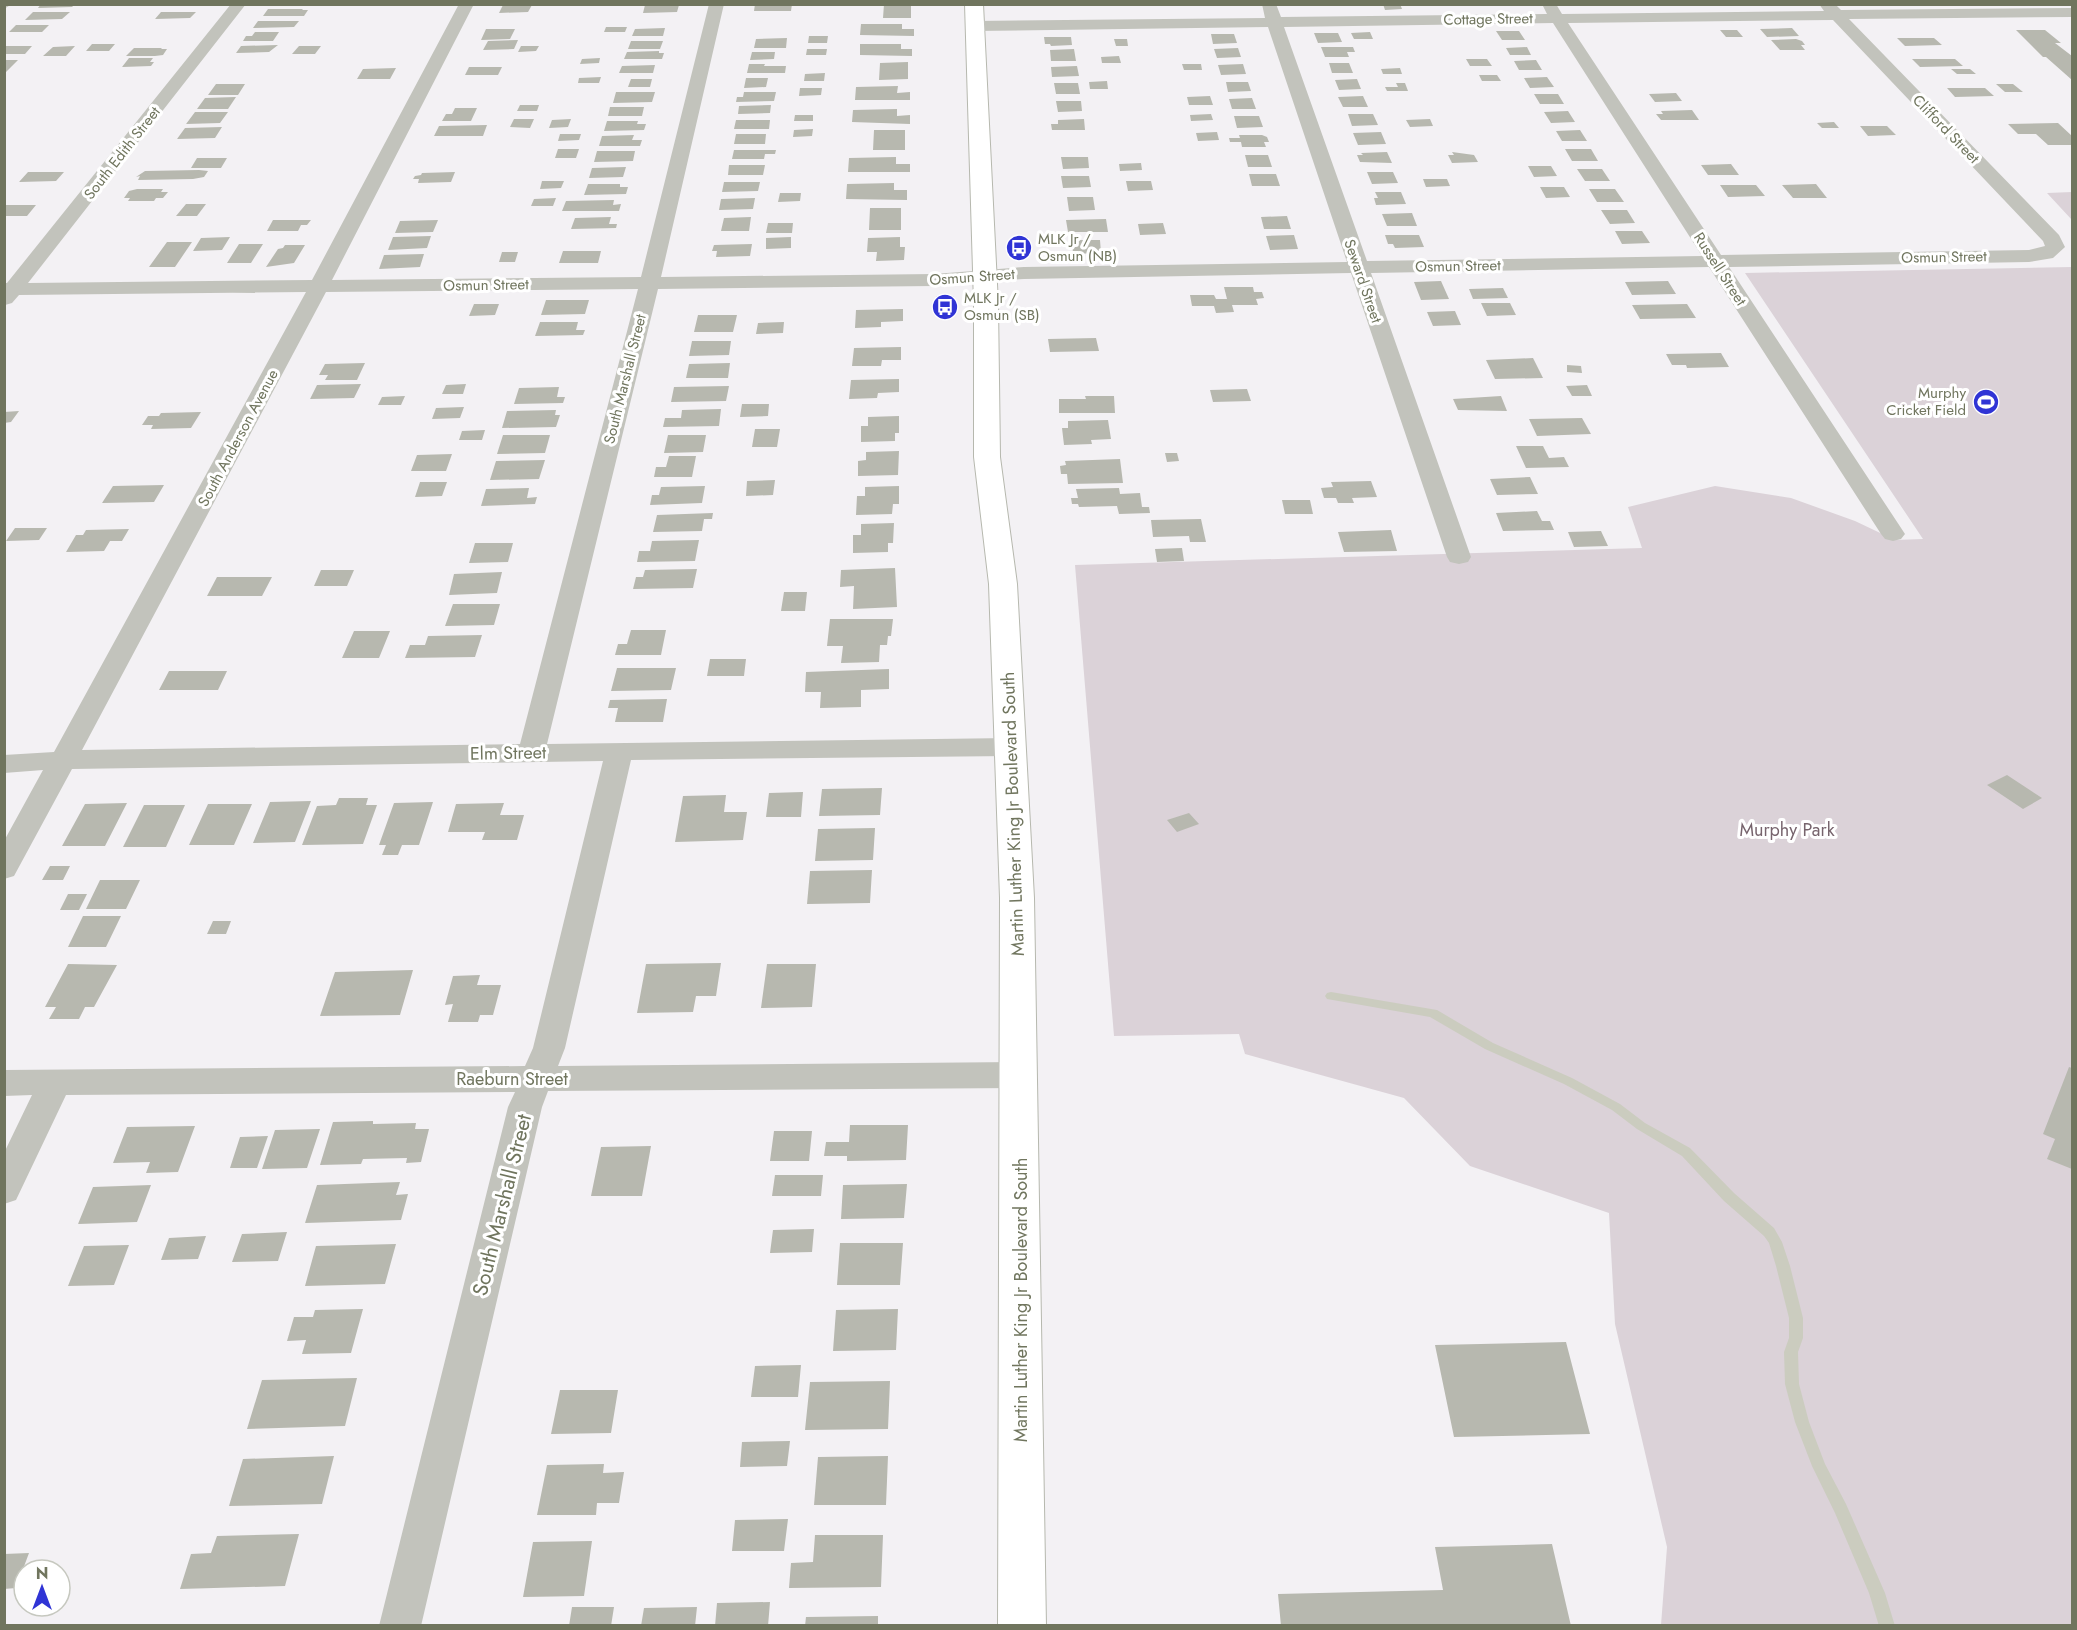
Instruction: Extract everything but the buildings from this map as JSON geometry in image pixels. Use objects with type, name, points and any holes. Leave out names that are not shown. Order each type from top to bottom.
[{"type":"main road","name":"Martin Luther King Jr Boulevard South","points":[[974,4],[985,276],[987,457],[1003,584],[1017,898],[1022,1626]]},
{"type":"street","name":"South Edith Street","points":[[7,293],[239,4]]},
{"type":"street","name":"South Anderson Avenue","points":[[4,869],[319,286],[467,4]]},
{"type":"street","name":"South Marshall Street","points":[[531,753],[650,283],[717,4]]},
{"type":"street","name":"Cottage Street","points":[[975,26],[1271,13],[1999,8],[2073,12]]},
{"type":"street","name":"Clifford Street","points":[[1831,9],[2052,239],[2055,247],[2048,253]]},
{"type":"street","name":"Russell Street","points":[[1552,11],[1893,534]]},
{"type":"street","name":"Seward Street","points":[[1271,13],[1459,557]]},
{"type":"street","name":"Osmun Street","points":[[7,293],[319,286],[934,280],[1024,273],[2029,256],[2048,253]]},
{"type":"street","name":"Elm Street","points":[[4,764],[98,758],[1011,747]]},
{"type":"street","name":"South Marshall Street","points":[[400,1626],[525,1107],[549,1048],[618,752]]},
{"type":"street","name":"Raeburn Street","points":[[4,1083],[1020,1075]]},
{"type":"street","points":[[4,1190],[55,1083]]},
{"type":"green space","points":[[2072,192],[2072,220],[2047,193]]},
{"type":"green space","name":"Murphy Park","points":[[2072,267],[2072,1625],[1661,1625],[1667,1547],[1615,1324],[1609,1213],[1470,1166],[1404,1098],[1245,1054],[1239,1034],[1114,1036],[1075,565],[1642,548],[1628,507],[1715,486],[1791,498],[1855,521],[1895,540],[1923,539],[1745,273]]},
{"type":"waterway","points":[[1331,996],[1433,1013],[1489,1046],[1568,1081],[1616,1107],[1641,1126],[1686,1152],[1729,1197],[1769,1232],[1783,1266],[1796,1318],[1796,1338],[1791,1352],[1792,1384],[1802,1422],[1819,1466],[1841,1509],[1877,1593],[1887,1626]]},
{"type":"place","name":"MLK Jr / Osmun (NB)","points":[[1019,248]]},
{"type":"place","name":"MLK Jr / Osmun (SB)","points":[[945,307]]},
{"type":"place","name":"Murphy Cricket Field","points":[[1986,402]]}]
